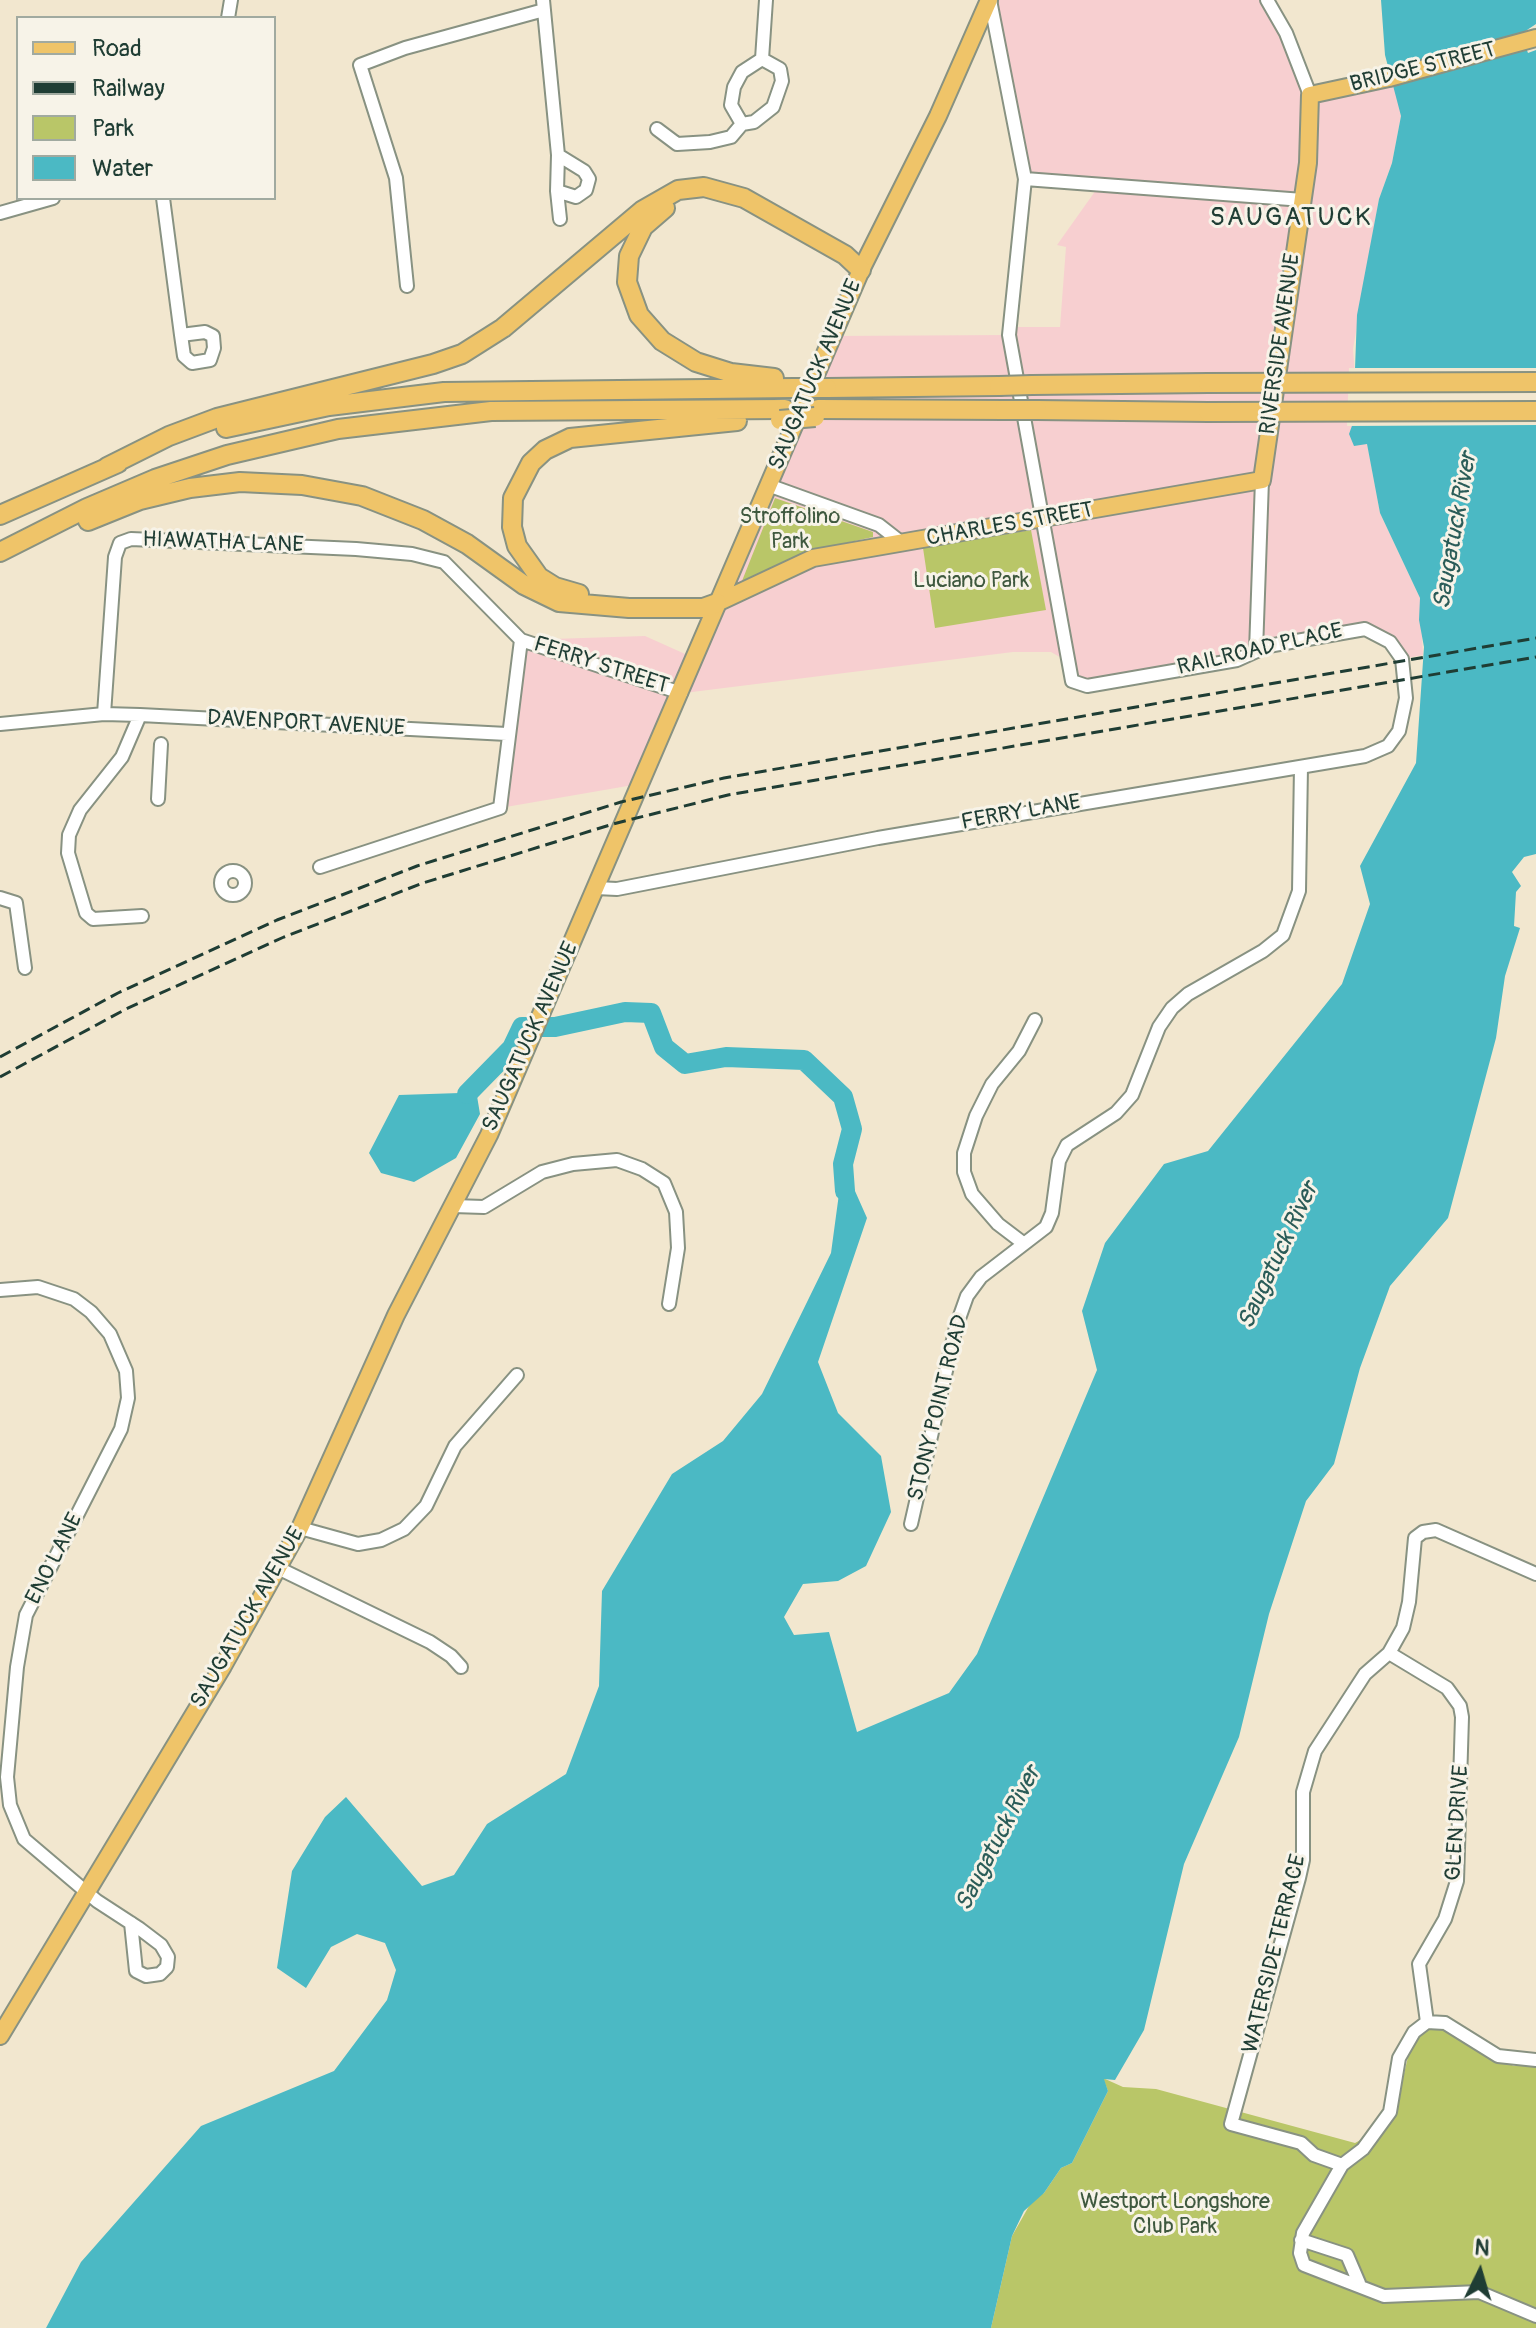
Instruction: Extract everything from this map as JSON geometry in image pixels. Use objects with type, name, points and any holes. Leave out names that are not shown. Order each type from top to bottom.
[{"type":"highway","points":[[0,515],[169,436],[217,418],[462,354],[503,328],[643,210],[678,190],[716,188],[744,198],[845,255],[861,270]]},
{"type":"highway","points":[[796,384],[719,370],[684,356],[662,341],[639,315],[629,290],[627,265],[637,236],[651,218],[670,205],[692,198],[714,199],[739,207],[845,267],[861,270]]},
{"type":"highway","points":[[107,467],[254,420],[406,396],[521,389],[796,384],[881,388],[1536,382]]},
{"type":"highway","points":[[0,553],[87,508],[155,479],[227,455],[338,429],[491,411],[782,414],[889,409],[1536,411]]},
{"type":"highway","points":[[717,603],[707,598],[590,596],[546,582],[527,564],[514,537],[512,508],[516,488],[537,457],[570,438],[782,414]]},
{"type":"highway","points":[[0,553],[156,495],[224,483],[287,483],[346,492],[408,513],[453,535],[524,585],[559,602],[582,607],[644,608],[703,608],[717,603]]},
{"type":"main road","name":"SAUGATUCK AVENUE","points":[[0,2036],[280,1569],[300,1528],[363,1384],[453,1206],[536,1028],[861,270],[938,116],[990,0]]},
{"type":"main road","name":"BRIDGE STREET","points":[[1310,95],[1389,78],[1530,40]]},
{"type":"main road","name":"RIVERSIDE AVENUE","points":[[1262,480],[1303,200],[1311,135],[1310,95]]},
{"type":"main road","name":"CHARLES STREET","points":[[902,543],[1262,480]]},
{"type":"main road","points":[[717,603],[813,558],[902,543]]},
{"type":"street","points":[[762,59],[766,0]]},
{"type":"street","points":[[990,0],[1025,179],[1009,335],[1043,519]]},
{"type":"street","name":"RIVERSIDE AVENUE","points":[[1267,0],[1286,33],[1310,95]]},
{"type":"street","points":[[407,286],[396,178],[360,65],[543,5],[558,155],[560,219]]},
{"type":"street","points":[[657,129],[677,144],[710,142],[731,137],[742,124],[754,122],[773,107],[779,94],[780,69],[762,59]]},
{"type":"street","points":[[742,124],[731,105],[734,87],[742,72],[762,59]]},
{"type":"street","points":[[557,191],[576,197],[586,190],[589,179],[584,171],[558,155]]},
{"type":"street","points":[[1025,179],[1303,200]]},
{"type":"street","points":[[0,213],[46,200]]},
{"type":"street","points":[[163,200],[181,335]]},
{"type":"street","name":"RIVERSIDE AVENUE","points":[[1256,651],[1262,480]]},
{"type":"street","name":"CHARLES STREET","points":[[768,485],[879,525],[902,543]]},
{"type":"street","name":"RAILROAD PLACE","points":[[1043,519],[1065,660],[1074,684],[1087,686],[1237,660],[1256,651],[1348,629],[1365,629],[1381,635],[1400,655],[1406,692]]},
{"type":"street","name":"HIAWATHA LANE","points":[[104,714],[115,557],[120,543],[131,539],[412,554],[444,562],[521,640]]},
{"type":"street","points":[[320,867],[500,808],[521,640]]},
{"type":"street","name":"FERRY STREET","points":[[521,640],[681,693]]},
{"type":"street","name":"FERRY LANE","points":[[596,888],[617,889],[878,838],[1365,756],[1383,749],[1399,731],[1406,692]]},
{"type":"street","points":[[0,724],[104,714]]},
{"type":"street","name":"DAVENPORT AVENUE","points":[[104,714],[507,734]]},
{"type":"street","points":[[140,715],[122,757],[80,810],[69,835],[68,853],[86,913],[93,919],[142,916]]},
{"type":"street","points":[[158,799],[161,744]]},
{"type":"street","name":"STONY POINT ROAD","points":[[911,1524],[956,1327],[967,1296],[981,1277],[1046,1227],[1052,1213],[1059,1161],[1067,1145],[1116,1113],[1132,1095],[1159,1027],[1172,1008],[1188,994],[1263,951],[1283,935],[1299,891],[1301,767]]},
{"type":"street","points":[[0,898],[16,903],[25,968]]},
{"type":"street","points":[[1023,1243],[998,1224],[972,1194],[964,1172],[964,1153],[976,1116],[992,1084],[1019,1051],[1035,1020]]},
{"type":"street","points":[[453,1206],[484,1207],[542,1172],[573,1164],[617,1160],[642,1169],[664,1183],[676,1212],[678,1248],[669,1304]]},
{"type":"street","name":"ENO LANE","points":[[0,1290],[38,1287],[65,1295],[83,1305],[110,1334],[127,1380],[127,1407],[121,1429],[26,1615],[17,1667],[7,1766],[10,1805],[21,1836],[47,1862],[131,1923]]},
{"type":"street","points":[[300,1528],[358,1544],[381,1540],[404,1529],[426,1506],[455,1446],[517,1375]]},
{"type":"street","name":"WATERSIDE TERRACE","points":[[1342,2165],[1314,2155],[1301,2143],[1231,2124],[1299,1878],[1303,1860],[1303,1792],[1315,1751],[1365,1674],[1389,1653],[1403,1628],[1409,1602],[1415,1538],[1423,1532],[1445,1533],[1536,1574]]},
{"type":"street","points":[[280,1569],[430,1642],[461,1667]]},
{"type":"street","name":"GLEN DRIVE","points":[[1389,1653],[1447,1688],[1460,1706],[1462,1717],[1457,1881],[1445,1919],[1419,1964],[1427,2022]]},
{"type":"street","points":[[1536,2060],[1498,2056],[1458,2028],[1427,2022],[1403,2046],[1390,2112],[1381,2128],[1342,2165],[1301,2240],[1304,2265],[1359,2283],[1374,2292],[1396,2297],[1479,2292],[1536,2316]]},
{"type":"street","points":[[1301,2240],[1347,2255],[1359,2283]]},
{"type":"shaded area","points":[[990,0],[1267,0],[1310,95],[1389,78],[1395,85],[1401,116],[1392,163],[1379,199],[1353,349],[1360,444],[1367,443],[1380,513],[1420,598],[1423,655],[1402,659],[1376,632],[1256,651],[1078,686],[1065,660],[1051,652],[1013,652],[684,693],[639,784],[500,808],[521,640],[645,636],[694,658],[832,336],[1008,335],[1009,327],[1060,327],[1066,247],[1057,245],[1096,190],[1025,179]]},
{"type":"green space","name":"Stroffolino Park","points":[[775,498],[873,532],[873,537],[813,550],[742,581]]},
{"type":"green space","name":"Luciano Park","points":[[1031,530],[1046,610],[935,628],[923,548]]},
{"type":"green space","name":"Westport Longshore Club Park","points":[[1430,2026],[1441,2026],[1477,2050],[1514,2066],[1530,2066],[1536,2061],[1536,2328],[991,2328],[1012,2236],[1033,2199],[1044,2193],[1061,2168],[1072,2163],[1108,2091],[1103,2078],[1123,2087],[1156,2089],[1355,2143],[1381,2129],[1397,2103],[1413,2036]]},
{"type":"water","name":"Saugatuck River","points":[[1381,0],[1536,0],[1536,24],[1521,34],[1528,53],[1536,50],[1536,854],[1524,857],[1512,872],[1521,886],[1516,892],[1514,926],[1520,928],[1505,976],[1496,1038],[1448,1218],[1390,1286],[1360,1368],[1334,1464],[1306,1501],[1269,1614],[1239,1737],[1184,1864],[1144,2030],[1115,2080],[1104,2079],[1108,2091],[1072,2163],[1061,2168],[1044,2193],[1024,2211],[1012,2236],[991,2328],[46,2328],[81,2262],[201,2126],[334,2071],[387,2000],[396,1970],[385,1943],[357,1934],[331,1947],[306,1988],[277,1968],[292,1871],[325,1817],[346,1797],[422,1886],[454,1875],[487,1824],[566,1774],[599,1686],[602,1591],[672,1474],[723,1441],[762,1394],[831,1253],[843,1164],[867,1218],[818,1362],[838,1413],[881,1456],[891,1512],[866,1566],[838,1581],[803,1584],[784,1617],[794,1635],[829,1632],[857,1732],[949,1693],[977,1654],[1097,1370],[1082,1311],[1105,1243],[1164,1164],[1208,1151],[1342,984],[1370,904],[1360,866],[1416,763],[1424,647],[1419,620],[1420,598],[1380,513],[1367,444],[1354,446],[1349,434],[1353,423],[1357,315],[1379,199],[1392,163],[1401,116],[1385,55]]},
{"type":"water","points":[[460,1093],[477,1096],[480,1114],[456,1158],[414,1182],[381,1173],[369,1153],[399,1095]]},
{"type":"pier","points":[[1349,368],[1536,368],[1536,425],[1347,426]]},
{"type":"waterway","points":[[467,1094],[512,1048],[522,1027],[555,1027],[625,1012],[651,1013],[664,1047],[685,1064],[726,1057],[804,1060],[843,1097],[852,1129],[843,1164],[845,1191]]},
{"type":"railway","points":[[0,1057],[118,993],[277,920],[417,866],[621,802],[724,778],[1536,638]]},
{"type":"railway","points":[[0,1077],[126,1009],[284,937],[423,883],[613,824],[728,795],[1536,657]]},
{"type":"district","name":"SAUGATUCK","points":[[1291,218]]}]
